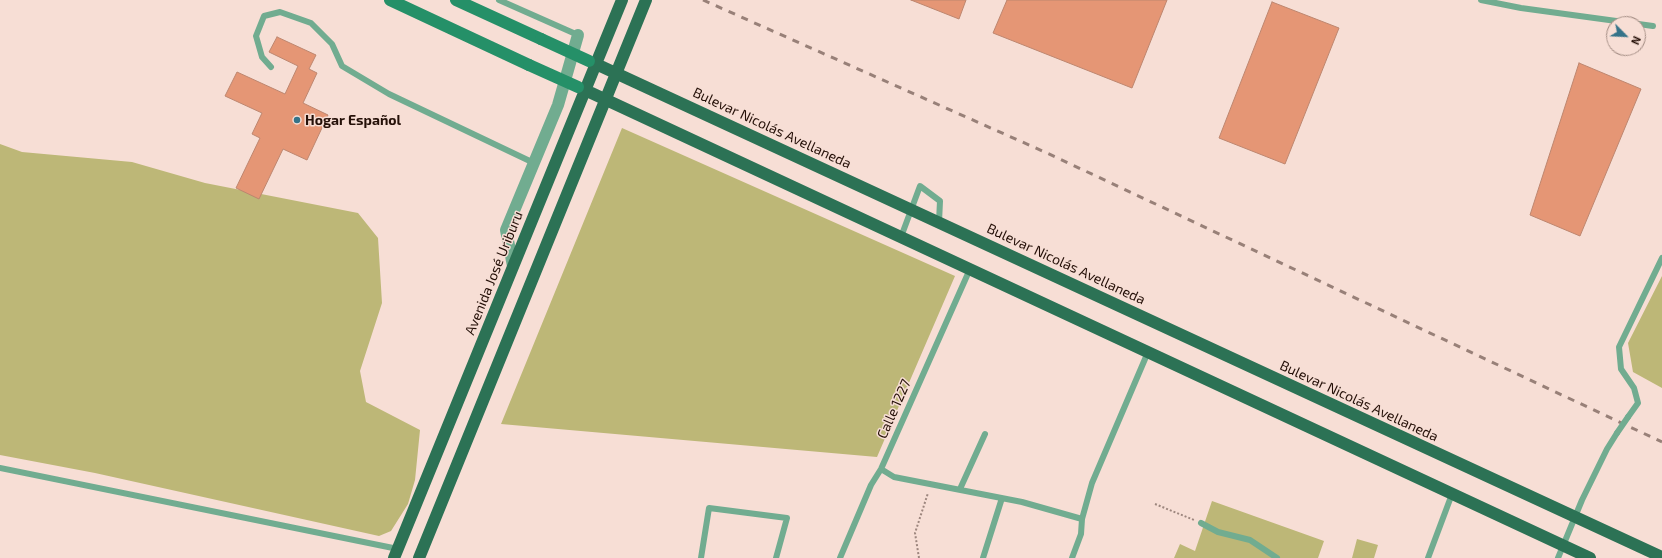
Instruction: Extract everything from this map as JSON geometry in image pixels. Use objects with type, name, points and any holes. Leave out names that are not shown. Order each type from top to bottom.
[{"type":"main road","points":[[390,0],[1148,352],[1580,555],[1590,558]]},
{"type":"main road","name":"Bulevar Nicolás Avellaneda","points":[[456,0],[912,209],[1662,557]]},
{"type":"main road","name":"Avenida José Uriburu","points":[[396,553],[513,266],[581,88],[622,0]]},
{"type":"main road","points":[[419,558],[646,0]]},
{"type":"street","points":[[513,266],[506,230],[558,105],[578,35]]},
{"type":"lane","points":[[499,0],[578,35]]},
{"type":"lane","points":[[1481,0],[1521,8],[1653,26]]},
{"type":"lane","points":[[271,67],[262,57],[256,36],[264,16],[280,12],[311,23],[332,44],[342,66],[389,94],[534,163]]},
{"type":"lane","points":[[901,237],[920,186],[940,200],[940,222]]},
{"type":"lane","points":[[1558,558],[1575,517],[1607,449],[1617,432],[1638,403],[1634,388],[1621,369],[1619,347],[1662,258]]},
{"type":"lane","name":"Calle 1227","points":[[840,558],[871,485],[881,469],[970,269]]},
{"type":"lane","points":[[1072,558],[1081,534],[1082,519],[1092,483],[1148,352]]},
{"type":"lane","points":[[960,489],[985,434]]},
{"type":"lane","points":[[0,468],[396,553]]},
{"type":"lane","points":[[881,469],[894,477],[1002,498],[1082,519]]},
{"type":"lane","points":[[1428,558],[1452,494]]},
{"type":"lane","points":[[983,558],[1002,498]]},
{"type":"lane","points":[[701,558],[709,508],[787,518],[776,558]]},
{"type":"lane","points":[[1201,523],[1218,532],[1250,540],[1277,558]]},
{"type":"path","points":[[919,558],[915,532],[931,484]]},
{"type":"path","points":[[1155,504],[1201,523]]},
{"type":"shaded area","points":[[622,128],[955,276],[877,457],[501,424]]},
{"type":"shaded area","points":[[0,144],[22,152],[132,162],[205,183],[358,213],[378,238],[382,303],[360,371],[366,402],[420,430],[415,480],[408,504],[391,531],[379,536],[95,473],[0,455]]},
{"type":"shaded area","points":[[1662,276],[1662,388],[1633,372],[1628,343]]},
{"type":"shaded area","points":[[1212,501],[1324,541],[1318,558],[1174,558],[1180,544],[1195,551]]},
{"type":"shaded area","points":[[1357,539],[1378,545],[1374,558],[1352,558]]},
{"type":"building","points":[[911,0],[966,0],[959,19]]},
{"type":"building","points":[[1007,0],[1167,0],[1132,88],[993,33]]},
{"type":"building","points":[[1272,2],[1339,28],[1285,164],[1219,138]]},
{"type":"building","name":"Hogar Español","points":[[277,37],[316,55],[309,69],[317,73],[303,103],[328,115],[307,160],[283,149],[259,199],[236,188],[260,138],[252,134],[262,113],[225,96],[237,72],[285,94],[298,66],[269,52]]},
{"type":"building","points":[[1579,63],[1641,89],[1580,236],[1530,215]]},
{"type":"railway","points":[[703,0],[1047,153],[1662,442]]},
{"type":"place","name":"Hogar Español","points":[[297,120]]}]
